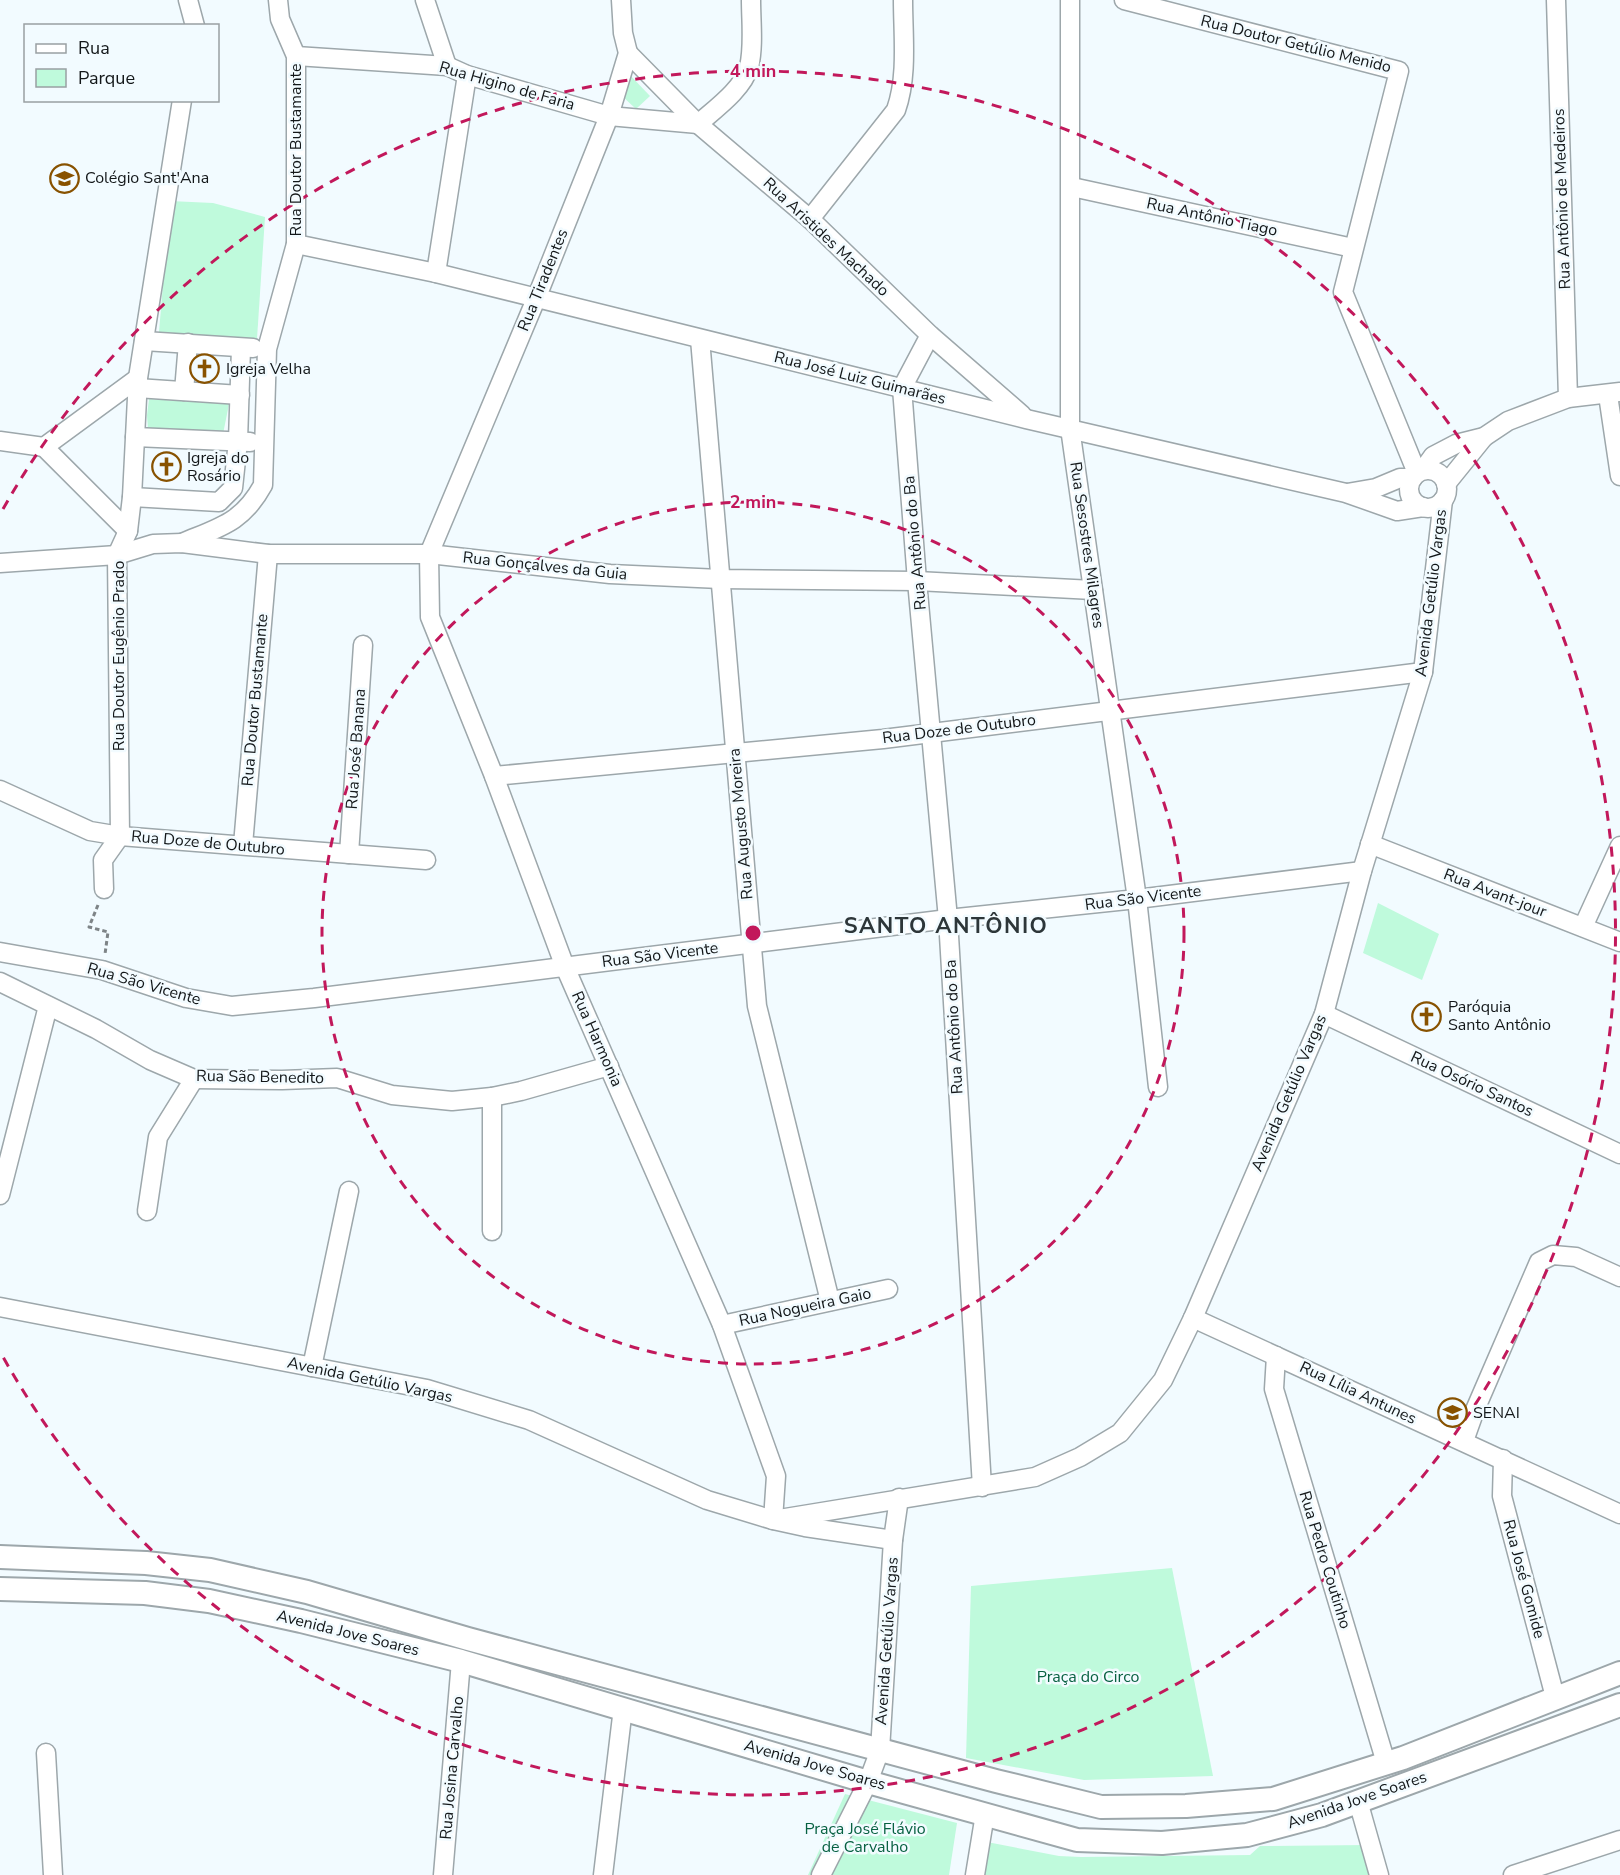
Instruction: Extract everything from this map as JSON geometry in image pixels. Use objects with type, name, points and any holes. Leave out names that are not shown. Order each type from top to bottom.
[{"type":"main road","name":"Avenida Jove Soares","points":[[0,1557],[146,1563],[210,1570],[307,1592],[479,1642],[1101,1807],[1186,1806],[1273,1799],[1386,1763],[1620,1673]]},
{"type":"main road","name":"Avenida Jove Soares","points":[[0,1589],[146,1593],[209,1601],[301,1621],[461,1661],[868,1782],[1077,1840],[1162,1843],[1247,1835],[1322,1815],[1620,1706]]},
{"type":"street","points":[[188,0],[194,24]]},
{"type":"street","name":"Rua Doutor Bustamante","points":[[182,543],[234,521],[253,502],[263,485],[267,350],[296,244],[296,56],[280,19],[278,0]]},
{"type":"street","points":[[425,0],[447,66]]},
{"type":"street","name":"Rua Tiradentes","points":[[429,554],[536,299],[609,116],[627,53],[621,0]]},
{"type":"street","points":[[698,124],[733,93],[748,69],[751,40],[750,0]]},
{"type":"street","points":[[810,219],[896,110],[902,94],[903,0]]},
{"type":"street","name":"Rua Sesostres Milagres","points":[[1070,0],[1072,187],[1070,428],[1137,900],[1158,1087]]},
{"type":"street","name":"Rua Doutor Getúlio Menido","points":[[1124,0],[1400,71],[1353,248]]},
{"type":"street","name":"Rua Antônio de Medeiros","points":[[1556,0],[1568,398]]},
{"type":"street","name":"Rua Aristides Machado","points":[[627,53],[698,124],[810,219],[930,335],[1026,419]]},
{"type":"street","name":"Rua Higino de Faria","points":[[296,56],[447,66],[467,75],[609,116],[698,124]]},
{"type":"street","points":[[436,273],[467,75]]},
{"type":"street","name":"Rua Doutor Eugênio Prado","points":[[120,836],[117,555],[128,531],[132,497],[137,383],[182,102]]},
{"type":"street","name":"Rua Antônio Tiago","points":[[1072,187],[1353,248]]},
{"type":"street","name":"Rua José Luiz Guimarães","points":[[296,244],[436,273],[1026,419],[1346,494],[1397,511],[1423,507]]},
{"type":"street","points":[[1353,248],[1343,292],[1417,474]]},
{"type":"street","points":[[903,388],[930,335]]},
{"type":"street","name":"Rua Augusto Moreira","points":[[700,339],[757,1006],[830,1301]]},
{"type":"street","points":[[144,341],[267,350]]},
{"type":"street","points":[[184,391],[188,343]]},
{"type":"street","points":[[132,497],[219,502],[233,488],[238,441],[241,348]]},
{"type":"street","points":[[44,447],[137,383],[184,391],[240,395]]},
{"type":"street","name":"Rua Antônio do Ba","points":[[903,388],[917,581],[948,919],[982,1487]]},
{"type":"street","points":[[1484,437],[1434,507],[1423,507],[1413,500],[1410,494],[1417,474],[1433,456],[1456,444],[1484,437],[1508,421],[1568,398],[1614,393],[1620,476]]},
{"type":"street","points":[[135,438],[264,442]]},
{"type":"street","points":[[0,441],[44,447],[128,531]]},
{"type":"street","points":[[1346,494],[1376,488],[1417,474],[1438,473],[1444,492]]},
{"type":"street","name":"Avenida Getúlio Vargas","points":[[0,1308],[427,1389],[529,1420],[707,1500],[773,1520],[1035,1477],[1080,1457],[1120,1433],[1163,1380],[1193,1318],[1324,1014],[1370,844],[1423,672],[1444,492]]},
{"type":"street","name":"Rua Gonçalves da Guia","points":[[0,564],[117,555],[153,544],[182,543],[268,554],[429,554],[610,574],[720,579],[917,581],[1093,590]]},
{"type":"street","name":"Rua Doutor Bustamante","points":[[243,845],[268,554]]},
{"type":"street","name":"Rua Harmonia","points":[[429,554],[430,617],[494,776],[565,967],[722,1325],[777,1476],[773,1520]]},
{"type":"street","name":"Rua José Banana","points":[[349,854],[363,645]]},
{"type":"street","name":"Rua Doze de Outubro","points":[[494,776],[932,732],[1423,672]]},
{"type":"street","name":"Rua Doze de Outubro","points":[[0,790],[90,831],[120,836],[426,860]]},
{"type":"street","points":[[104,889],[103,860],[120,836]]},
{"type":"street","name":"Rua Avant-jour","points":[[1370,844],[1620,942]]},
{"type":"street","points":[[1583,927],[1620,846]]},
{"type":"street","name":"Rua São Vicente","points":[[0,952],[102,970],[186,998],[232,1006],[948,919],[1137,900],[1362,872]]},
{"type":"street","name":"Rua São Benedito","points":[[0,982],[96,1029],[150,1060],[194,1079],[337,1078],[392,1095],[452,1101],[521,1091],[609,1066]]},
{"type":"street","points":[[0,1195],[48,1006]]},
{"type":"street","name":"Rua Osório Santos","points":[[1324,1014],[1620,1154]]},
{"type":"street","points":[[147,1211],[158,1137],[194,1079]]},
{"type":"street","points":[[492,1097],[492,1231]]},
{"type":"street","points":[[312,1367],[349,1191]]},
{"type":"street","points":[[1464,1441],[1475,1410],[1539,1262],[1553,1255],[1576,1257],[1620,1277]]},
{"type":"street","name":"Rua Nogueira Gaio","points":[[722,1325],[888,1289]]},
{"type":"street","name":"Rua Lília Antunes","points":[[1193,1318],[1620,1514]]},
{"type":"street","name":"Rua Pedro Coutinho","points":[[1276,1356],[1274,1389],[1386,1763]]},
{"type":"street","name":"Rua José Gomide","points":[[1503,1459],[1502,1496],[1555,1697]]},
{"type":"street","name":"Avenida Getúlio Vargas","points":[[821,1875],[868,1782],[880,1750],[893,1540],[899,1498]]},
{"type":"street","points":[[773,1520],[893,1540]]},
{"type":"street","name":"Rua Josina Carvalho","points":[[443,1875],[461,1661]]},
{"type":"street","points":[[603,1875],[623,1708]]},
{"type":"street","points":[[46,1753],[53,1875]]},
{"type":"street","points":[[1358,1801],[1379,1875]]},
{"type":"street","points":[[975,1875],[985,1814]]},
{"type":"street","points":[[1514,1875],[1620,1840]]},
{"type":"path","points":[[102,970],[108,932],[89,927],[104,889]]},
{"type":"green space","points":[[627,72],[650,96],[636,109],[621,95]]},
{"type":"green space","points":[[170,201],[213,203],[265,217],[257,339],[159,332]]},
{"type":"green space","points":[[149,399],[229,404],[223,434],[148,430]]},
{"type":"green space","points":[[1378,903],[1439,934],[1422,980],[1363,953]]},
{"type":"green space","name":"Praça do Circo","points":[[1172,1568],[1213,1776],[1084,1780],[966,1758],[971,1586]]},
{"type":"green space","name":"Praça José Flávio de Carvalho","points":[[845,1794],[957,1823],[949,1875],[808,1875]]},
{"type":"green space","points":[[987,1842],[1059,1856],[1081,1857],[1250,1855],[1260,1846],[1367,1845],[1374,1875],[985,1875]]},
{"type":"place","name":"Colégio Sant'Ana","points":[[64,178]]},
{"type":"place","name":"Igreja Velha","points":[[205,369]]},
{"type":"place","name":"Igreja do Rosário","points":[[166,467]]},
{"type":"place","name":"Paróquia Santo Antônio","points":[[1427,1016]]},
{"type":"place","name":"SENAI","points":[[1452,1413]]},
{"type":"district","name":"SANTO ANTÔNIO","points":[[946,926]]}]
